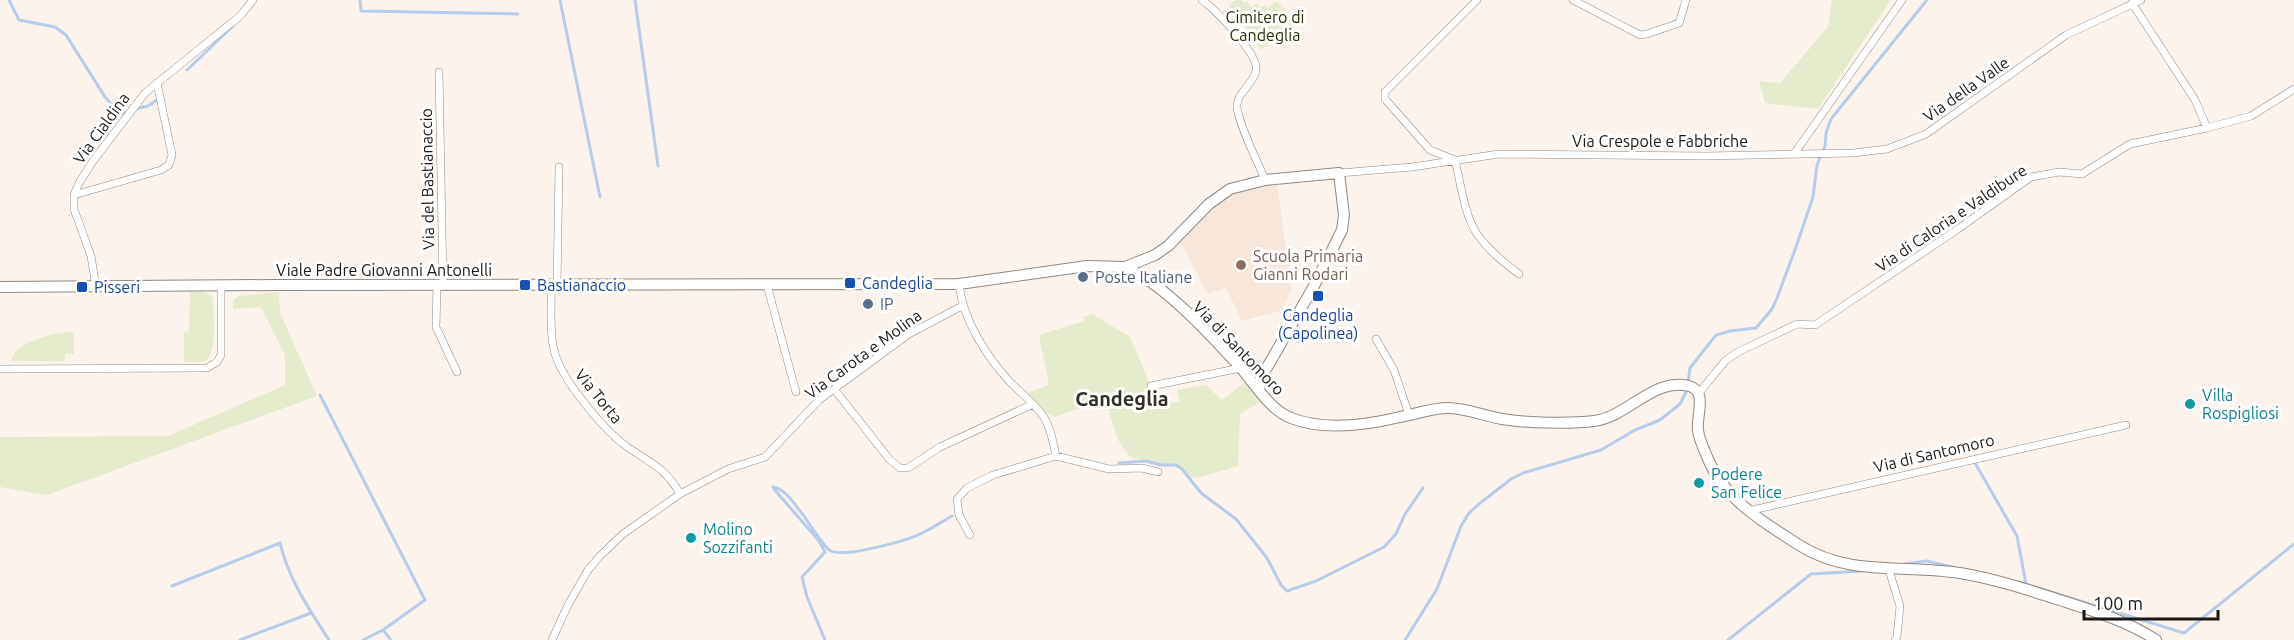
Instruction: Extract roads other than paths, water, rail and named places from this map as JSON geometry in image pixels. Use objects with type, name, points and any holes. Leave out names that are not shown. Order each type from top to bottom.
[{"type":"main road","points":[[1125,267],[1155,255],[1168,246],[1225,191],[1265,180],[1339,173],[1344,215],[1342,230],[1314,286],[1262,376],[1259,390]]},
{"type":"main road","name":"Viale Padre Giovanni Antonelli","points":[[0,287],[959,284],[1087,266],[1125,267]]},
{"type":"main road","name":"Via di Santomoro","points":[[1125,267],[1141,275],[1189,315],[1279,411],[1303,421],[1342,425],[1379,422],[1450,408],[1505,419],[1596,421],[1629,407],[1658,389],[1678,385],[1695,390]]},
{"type":"main road","points":[[1244,372],[1262,376]]},
{"type":"main road","points":[[1695,390],[1698,430],[1717,479],[1727,492],[1748,511],[1819,557],[1836,564],[1889,570],[1919,569],[1961,573],[2014,586],[2125,623],[2156,640]]},
{"type":"street","name":"Via Cialdina","points":[[74,195],[93,161],[136,103],[157,83],[240,16],[253,0]]},
{"type":"street","points":[[1202,0],[1214,3],[1255,62],[1255,75],[1240,96],[1237,105],[1240,119],[1265,180]]},
{"type":"street","points":[[1477,0],[1384,92],[1385,99],[1430,150],[1455,160],[1467,209],[1476,233],[1494,254],[1519,274]]},
{"type":"street","points":[[1574,0],[1640,35],[1679,23],[1686,0]]},
{"type":"street","points":[[1794,154],[1902,0]]},
{"type":"street","name":"Via della Valle","points":[[1794,154],[1875,151],[1914,140],[1937,127],[2066,35],[2141,0]]},
{"type":"street","points":[[2132,3],[2195,100],[2207,128]]},
{"type":"street","name":"Via del Bastianaccio","points":[[439,72],[440,284],[436,327],[457,372]]},
{"type":"street","name":"Via Cialdina","points":[[74,195],[161,170],[170,165],[172,155],[157,83]]},
{"type":"street","name":"Via di Caloria e Valdibure","points":[[1695,390],[1725,361],[1738,352],[1797,324],[1815,325],[2031,177],[2059,171],[2082,174],[2130,144],[2251,116],[2294,89]]},
{"type":"street","name":"Via Crespole e Fabbriche","points":[[1339,173],[1499,154],[1794,154]]},
{"type":"street","name":"Via Torta","points":[[559,167],[552,342],[556,359],[565,376],[612,434],[665,472],[680,494]]},
{"type":"street","points":[[74,195],[74,212],[91,256],[96,286]]},
{"type":"street","points":[[959,284],[962,306],[996,365],[1046,422],[1056,456]]},
{"type":"street","points":[[0,369],[207,368],[217,362],[221,355],[221,285]]},
{"type":"street","points":[[767,285],[796,392]]},
{"type":"street","name":"Via Carota e Molina","points":[[552,640],[568,605],[594,563],[623,534],[680,494],[728,468],[765,457],[809,409],[834,389],[909,334],[962,306]]},
{"type":"street","points":[[1377,339],[1394,370],[1409,416]]},
{"type":"street","points":[[1151,386],[1244,372]]},
{"type":"street","points":[[834,389],[890,460],[904,468],[917,463],[940,447],[1032,405]]},
{"type":"street","name":"Via di Santomoro","points":[[1748,511],[2126,425]]},
{"type":"street","points":[[970,535],[961,519],[956,502],[962,492],[993,475],[1056,456],[1109,469],[1142,468],[1158,472]]},
{"type":"street","points":[[1889,570],[1900,606],[1895,640]]},
{"type":"waterway","points":[[9,0],[19,20],[55,27],[66,35],[105,97],[120,114],[129,112]]},
{"type":"waterway","points":[[360,0],[361,11],[518,14]]},
{"type":"waterway","points":[[560,0],[600,197]]},
{"type":"waterway","points":[[635,0],[658,166]]},
{"type":"waterway","points":[[1688,383],[1690,368],[1716,335],[1756,328],[1772,309],[1813,197],[1817,165],[1825,146],[1826,133],[1831,119],[1927,0]]},
{"type":"waterway","points":[[187,70],[233,26]]},
{"type":"waterway","points":[[135,109],[148,106],[157,100]]},
{"type":"waterway","points":[[1405,640],[1437,589],[1461,526],[1469,513],[1479,504],[1511,479],[1523,473],[1601,450],[1635,430],[1660,420],[1680,404],[1687,390]]},
{"type":"waterway","points":[[320,395],[425,600],[383,630],[363,640]]},
{"type":"waterway","points":[[1119,463],[1146,461],[1161,465],[1176,465],[1182,469],[1201,493],[1236,519],[1267,558],[1281,585],[1287,591],[1316,581],[1384,547],[1396,534],[1405,514],[1423,488]]},
{"type":"waterway","points":[[1975,463],[2017,536],[2026,584]]},
{"type":"waterway","points":[[773,487],[788,496],[828,549],[838,553],[878,547],[906,539],[952,516]]},
{"type":"waterway","points":[[774,489],[819,541],[825,552],[802,577],[807,597],[825,640]]},
{"type":"waterway","points":[[172,586],[280,543],[294,582],[329,640]]},
{"type":"waterway","points":[[2019,582],[2184,633],[2294,544]]},
{"type":"waterway","points":[[1905,564],[1926,561],[1957,568]]},
{"type":"waterway","points":[[1728,640],[1811,574],[1863,571]]},
{"type":"waterway","points":[[240,640],[311,613]]},
{"type":"waterway","points":[[383,630],[391,640]]},
{"type":"place","name":"Scuola Primaria Gianni Rodari","points":[[1241,265]]},
{"type":"place","name":"Poste Italiane","points":[[1083,277]]},
{"type":"place","name":"Candeglia","points":[[850,283]]},
{"type":"place","name":"Bastianaccio","points":[[525,285]]},
{"type":"place","name":"Pisseri","points":[[82,287]]},
{"type":"place","name":"Candeglia (Capolinea)","points":[[1318,296]]},
{"type":"place","name":"IP","points":[[868,304]]},
{"type":"place","name":"Villa Rospigliosi","points":[[2190,404]]},
{"type":"place","name":"Podere San Felice","points":[[1699,483]]},
{"type":"place","name":"Molino Sozzifanti","points":[[691,538]]},
{"type":"district","name":"Candeglia","points":[[1122,399]]},
{"type":"park label","name":"Cimitero di Candeglia","points":[[1265,26]]}]
